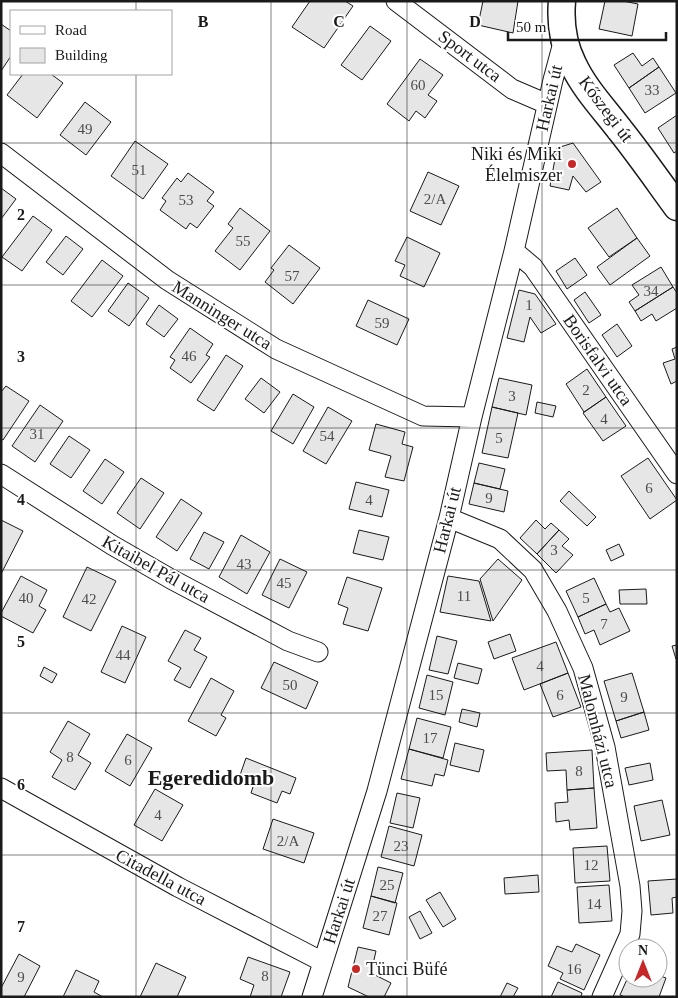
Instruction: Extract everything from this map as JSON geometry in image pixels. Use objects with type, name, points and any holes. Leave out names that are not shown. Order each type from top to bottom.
[{"type":"main road","name":"Kőszegi út","points":[[562,1],[560,23],[573,65],[677,207]]},
{"type":"street","name":"Sport utca","points":[[396,1],[512,89],[547,104]]},
{"type":"street","name":"Harkai út","points":[[312,997],[377,791],[449,518],[564,39]]},
{"type":"street","name":"Manninger utca","points":[[1,153],[167,280],[276,349],[423,416],[472,417]]},
{"type":"street","name":"Borisfalvi utca","points":[[514,251],[533,267],[677,474]]},
{"type":"street","name":"Kitaibel Pál utca","points":[[1,474],[112,545],[163,574],[288,641],[318,652]]},
{"type":"street","name":"Malomházi utca","points":[[449,518],[500,539],[533,570],[557,611],[582,668],[605,747],[630,886],[632,911],[630,934],[602,997]]},
{"type":"street","name":"Citadella utca","points":[[1,788],[178,887],[323,962]]},
{"type":"building","points":[[310,1],[345,1],[353,6],[324,48],[292,27]]},
{"type":"building","points":[[483,1],[518,1],[513,33],[478,25]]},
{"type":"building","points":[[605,1],[623,1],[638,4],[632,36],[599,29]]},
{"type":"building","points":[[1,24],[10,30],[10,58],[1,71]]},
{"type":"building","points":[[370,26],[391,41],[362,80],[341,65]]},
{"type":"building","points":[[633,53],[642,66],[653,58],[659,67],[629,88],[614,65]]},
{"type":"building","points":[[420,59],[443,75],[428,95],[437,101],[425,118],[416,111],[409,121],[387,104]]},
{"type":"building","points":[[659,67],[676,93],[645,113],[629,88]]},
{"type":"building","points":[[22,75],[52,75],[63,83],[37,118],[7,95]]},
{"type":"building","points":[[85,102],[111,122],[86,155],[60,135]]},
{"type":"building","points":[[677,115],[677,151],[674,153],[658,128]]},
{"type":"building","points":[[135,141],[168,164],[143,199],[111,176]]},
{"type":"building","points":[[573,143],[601,182],[586,192],[573,176],[569,190],[550,186],[557,148]]},
{"type":"building","points":[[428,172],[459,186],[441,225],[410,211]]},
{"type":"building","points":[[188,173],[214,192],[207,201],[214,206],[197,228],[190,223],[186,229],[160,210],[166,201],[162,198],[177,178],[181,182]]},
{"type":"building","points":[[1,188],[16,199],[1,219]]},
{"type":"building","points":[[240,208],[270,231],[240,270],[215,251],[233,228],[228,224]]},
{"type":"building","points":[[617,208],[637,238],[609,257],[588,228]]},
{"type":"building","points":[[33,216],[52,230],[22,271],[2,257]]},
{"type":"building","points":[[66,236],[83,249],[63,275],[46,262]]},
{"type":"building","points":[[407,237],[440,253],[424,287],[400,276],[405,265],[395,261]]},
{"type":"building","points":[[637,238],[650,256],[610,285],[597,267]]},
{"type":"building","points":[[289,245],[320,268],[293,304],[265,282],[274,270],[271,268]]},
{"type":"building","points":[[575,258],[587,275],[567,289],[556,271]]},
{"type":"building","points":[[102,260],[123,276],[92,317],[71,301]]},
{"type":"building","points":[[661,267],[673,287],[635,311],[629,302],[639,295],[632,285]]},
{"type":"building","points":[[128,283],[149,298],[129,326],[108,311]]},
{"type":"building","points":[[673,287],[677,293],[677,308],[656,321],[652,314],[641,321],[635,311]]},
{"type":"building","points":[[519,290],[535,294],[556,324],[541,333],[530,317],[524,342],[507,338]]},
{"type":"building","points":[[585,292],[601,315],[589,323],[574,300]]},
{"type":"building","points":[[368,300],[409,319],[397,345],[356,326]]},
{"type":"building","points":[[159,305],[178,319],[164,337],[146,324]]},
{"type":"building","points":[[617,324],[632,346],[617,357],[602,335]]},
{"type":"building","points":[[190,328],[213,344],[206,355],[210,357],[191,383],[170,368],[175,360],[170,357]]},
{"type":"building","points":[[677,347],[677,381],[671,384],[663,363],[675,359],[672,349]]},
{"type":"building","points":[[226,355],[243,366],[214,411],[197,400]]},
{"type":"building","points":[[587,369],[606,397],[584,412],[566,384]]},
{"type":"building","points":[[261,378],[280,392],[264,413],[245,399]]},
{"type":"building","points":[[499,378],[532,385],[526,415],[492,407]]},
{"type":"building","points":[[6,386],[29,401],[3,440],[1,439],[1,392]]},
{"type":"building","points":[[293,394],[314,407],[293,444],[271,431]]},
{"type":"building","points":[[606,397],[626,426],[603,441],[583,413]]},
{"type":"building","points":[[537,402],[556,406],[553,417],[535,413]]},
{"type":"building","points":[[40,405],[63,421],[35,462],[12,446]]},
{"type":"building","points":[[328,407],[352,421],[326,464],[303,451]]},
{"type":"building","points":[[492,407],[518,413],[508,458],[482,453]]},
{"type":"building","points":[[376,424],[405,432],[402,444],[413,447],[404,481],[385,477],[391,456],[369,450]]},
{"type":"building","points":[[69,436],[90,450],[71,478],[50,464]]},
{"type":"building","points":[[648,458],[677,500],[650,519],[621,476]]},
{"type":"building","points":[[105,459],[124,472],[102,504],[83,491]]},
{"type":"building","points":[[479,463],[505,469],[500,489],[474,483]]},
{"type":"building","points":[[141,478],[164,493],[140,529],[117,513]]},
{"type":"building","points":[[356,482],[389,490],[382,517],[349,509]]},
{"type":"building","points":[[474,483],[508,491],[504,512],[469,504]]},
{"type":"building","points":[[569,491],[596,517],[587,526],[560,501]]},
{"type":"building","points":[[181,499],[202,513],[177,551],[156,537]]},
{"type":"building","points":[[1,520],[23,531],[1,574]]},
{"type":"building","points":[[536,520],[545,529],[551,523],[559,530],[537,554],[520,538]]},
{"type":"building","points":[[359,530],[389,537],[383,560],[353,553]]},
{"type":"building","points":[[559,530],[569,539],[562,546],[573,555],[556,573],[537,554]]},
{"type":"building","points":[[204,532],[224,542],[209,569],[190,559]]},
{"type":"building","points":[[241,535],[270,552],[247,594],[219,577]]},
{"type":"building","points":[[619,544],[624,555],[611,561],[606,550]]},
{"type":"building","points":[[280,559],[307,572],[289,608],[262,595]]},
{"type":"building","points":[[498,559],[522,580],[493,621],[480,579]]},
{"type":"building","points":[[87,567],[116,581],[91,631],[63,617]]},
{"type":"building","points":[[21,576],[47,590],[39,606],[46,610],[33,633],[1,616]]},
{"type":"building","points":[[448,576],[479,581],[491,621],[440,612]]},
{"type":"building","points":[[347,577],[382,588],[368,631],[343,624],[348,608],[338,604]]},
{"type":"building","points":[[594,578],[606,604],[578,617],[566,591]]},
{"type":"building","points":[[646,589],[647,604],[620,604],[619,590]]},
{"type":"building","points":[[606,604],[610,612],[619,608],[630,631],[600,645],[594,630],[585,634],[578,617]]},
{"type":"building","points":[[122,626],[146,637],[125,683],[101,672]]},
{"type":"building","points":[[185,630],[201,638],[194,650],[207,657],[190,688],[174,680],[181,668],[168,661]]},
{"type":"building","points":[[510,634],[516,651],[494,659],[488,642]]},
{"type":"building","points":[[437,636],[457,641],[448,674],[429,670]]},
{"type":"building","points":[[556,642],[568,673],[524,690],[512,658]]},
{"type":"building","points":[[677,645],[677,659],[676,659],[672,646]]},
{"type":"building","points":[[274,662],[318,682],[306,709],[261,688]]},
{"type":"building","points":[[458,663],[482,669],[478,684],[454,678]]},
{"type":"building","points":[[44,667],[57,674],[52,683],[40,676]]},
{"type":"building","points":[[568,673],[581,707],[553,717],[540,684]]},
{"type":"building","points":[[632,673],[644,712],[616,721],[604,681]]},
{"type":"building","points":[[427,675],[453,682],[445,715],[419,708]]},
{"type":"building","points":[[211,678],[234,691],[221,715],[226,718],[216,736],[188,721]]},
{"type":"building","points":[[462,709],[480,713],[477,727],[459,722]]},
{"type":"building","points":[[644,712],[649,730],[621,738],[616,721]]},
{"type":"building","points":[[417,718],[451,727],[443,758],[409,749]]},
{"type":"building","points":[[68,721],[90,734],[78,755],[91,763],[75,790],[52,777],[62,760],[50,752]]},
{"type":"building","points":[[127,734],[152,748],[130,786],[105,771]]},
{"type":"building","points":[[455,743],[484,750],[479,772],[450,765]]},
{"type":"building","points":[[409,749],[448,760],[444,776],[435,774],[432,786],[401,779]]},
{"type":"building","points":[[592,750],[594,788],[567,790],[566,770],[547,771],[546,753]]},
{"type":"building","points":[[246,758],[296,778],[290,794],[282,791],[277,803],[251,793],[254,784],[239,778]]},
{"type":"building","points":[[650,763],[653,780],[629,785],[625,768]]},
{"type":"building","points":[[594,788],[597,828],[570,830],[569,820],[556,822],[555,803],[568,802],[567,790]]},
{"type":"building","points":[[155,789],[183,805],[162,841],[134,825]]},
{"type":"building","points":[[397,793],[420,798],[413,828],[390,823]]},
{"type":"building","points":[[662,800],[670,835],[641,841],[634,806]]},
{"type":"building","points":[[273,819],[314,833],[304,863],[263,849]]},
{"type":"building","points":[[389,826],[422,835],[414,866],[381,857]]},
{"type":"building","points":[[607,846],[610,881],[575,883],[573,848]]},
{"type":"building","points":[[378,867],[403,873],[395,903],[371,896]]},
{"type":"building","points":[[538,875],[539,892],[505,894],[504,878]]},
{"type":"building","points":[[677,879],[677,897],[672,898],[673,913],[651,915],[648,881]]},
{"type":"building","points":[[609,885],[612,921],[579,923],[577,887]]},
{"type":"building","points":[[440,892],[456,919],[443,927],[426,900]]},
{"type":"building","points":[[371,896],[397,903],[389,935],[363,928]]},
{"type":"building","points":[[420,911],[432,933],[420,939],[409,917]]},
{"type":"building","points":[[576,944],[600,955],[584,990],[560,979],[563,973],[548,966],[557,946],[572,952]]},
{"type":"building","points":[[358,947],[376,951],[371,973],[391,983],[384,997],[369,997],[348,987]]},
{"type":"building","points":[[19,954],[40,966],[24,997],[1,997],[1,988]]},
{"type":"building","points":[[248,957],[290,972],[281,997],[250,997],[254,985],[240,979]]},
{"type":"building","points":[[156,963],[186,977],[177,997],[140,997]]},
{"type":"building","points":[[76,970],[99,981],[94,992],[103,997],[63,997]]},
{"type":"building","points":[[558,982],[582,993],[581,997],[551,997]]},
{"type":"building","points":[[507,983],[518,988],[513,997],[500,997]]},
{"type":"building","points":[[623,988],[662,988],[659,997],[625,997],[620,995]]},
{"type":"place","name":"Niki és Miki Élelmiszer","points":[[572,164]]},
{"type":"place","name":"Tünci Büfé","points":[[356,969]]},
{"type":"district","name":"Egeredidomb","points":[[211,777]]}]
